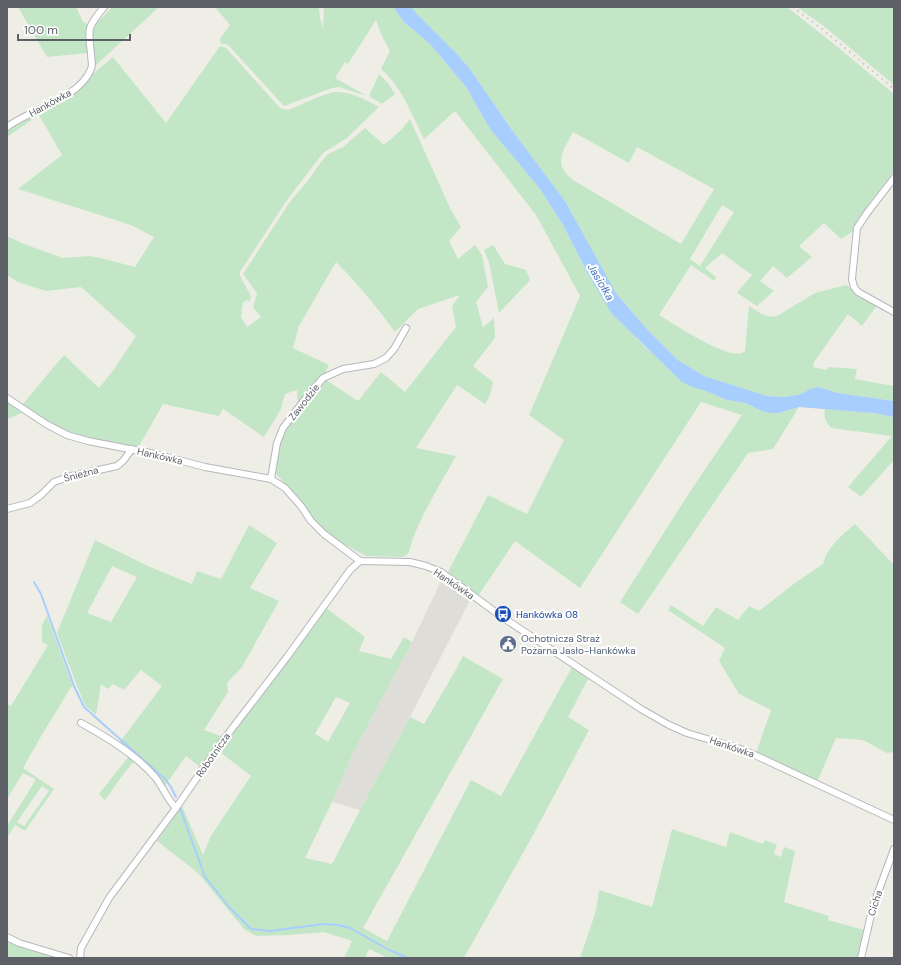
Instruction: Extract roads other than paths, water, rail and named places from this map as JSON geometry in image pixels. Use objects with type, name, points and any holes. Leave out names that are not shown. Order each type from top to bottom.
[{"type":"street","name":"Hankówka","points":[[7,127],[13,122],[49,105],[78,88],[87,77],[92,67],[88,35],[90,25],[104,7]]},
{"type":"street","points":[[894,178],[866,213],[857,228],[852,279],[854,287],[858,292],[894,312]]},
{"type":"street","name":"Zawodzie","points":[[271,479],[277,442],[283,428],[323,378],[343,370],[374,364],[386,358],[394,349],[406,328]]},
{"type":"street","name":"Hankówka","points":[[7,398],[46,424],[67,435],[88,441],[155,454],[205,467],[271,479],[285,488],[301,506],[311,521],[324,534],[360,561],[410,562],[441,572],[467,592],[521,629],[641,709],[669,725],[688,733],[744,750],[894,820]]},
{"type":"street","name":"Śnieżna","points":[[7,509],[30,503],[41,495],[54,482],[71,476],[117,466],[123,462],[132,449]]},
{"type":"street","name":"Robotnicza","points":[[80,958],[79,954],[81,948],[109,898],[176,808],[221,743],[287,657],[350,570],[360,561]]},
{"type":"street","points":[[81,723],[118,745],[156,778],[170,802],[176,808]]},
{"type":"street","name":"Cicha","points":[[861,958],[873,906],[894,849]]},
{"type":"street","points":[[7,937],[19,943],[69,958]]},
{"type":"water","name":"Jasiołka","points":[[393,7],[411,7],[470,69],[509,126],[565,201],[616,293],[645,327],[678,360],[704,376],[767,396],[785,397],[801,394],[818,387],[838,393],[894,401],[894,417],[873,413],[799,407],[779,413],[764,412],[745,403],[727,400],[682,382],[612,314],[588,274],[563,225],[540,189],[490,129],[466,87],[430,44],[404,22]]},
{"type":"waterway","points":[[34,582],[41,594],[74,686],[84,707],[166,780],[176,797]]},
{"type":"waterway","points":[[180,808],[205,877],[229,907],[251,929],[270,931],[323,924],[338,925],[350,928],[389,950],[408,958]]},
{"type":"railway","points":[[793,7],[827,33],[894,89]]},
{"type":"place","name":"Hankówka 08","points":[[503,614]]},
{"type":"place","name":"Ochotnicza Straż Pożarna Jasło-Hankówka","points":[[508,644]]}]
